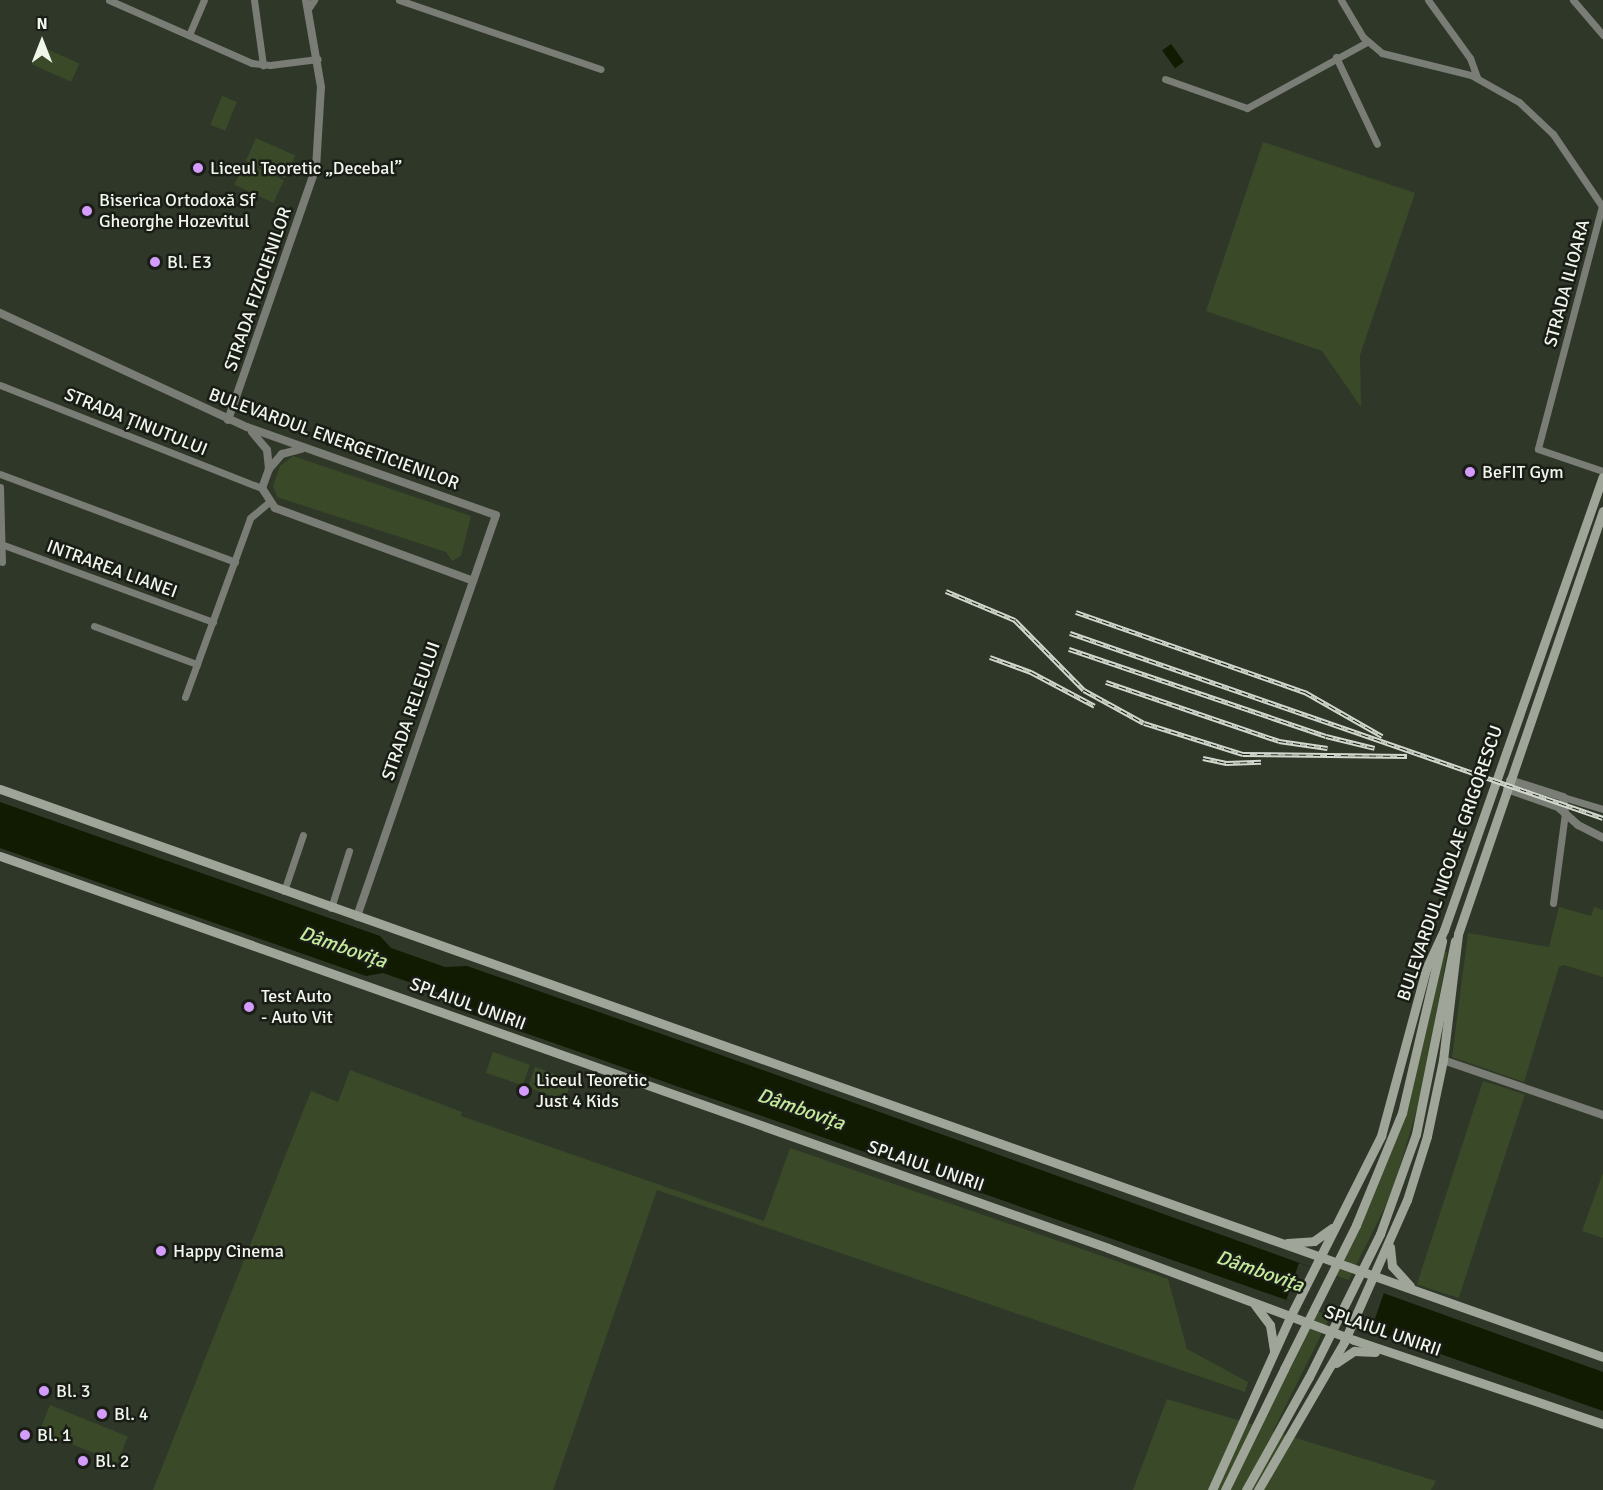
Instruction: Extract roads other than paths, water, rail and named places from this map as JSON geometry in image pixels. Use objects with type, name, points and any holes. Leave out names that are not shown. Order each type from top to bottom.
[{"type":"main road","name":"BULEVARDUL NICOLAE GRIGORESCU","points":[[1212,1490],[1290,1317],[1386,1124],[1423,979],[1444,930],[1603,477]]},
{"type":"main road","name":"BULEVARDUL NICOLAE GRIGORESCU","points":[[1258,1490],[1347,1337],[1390,1243],[1420,1161],[1443,1060],[1458,933],[1603,511]]},
{"type":"main road","points":[[0,789],[1603,1357]]},
{"type":"main road","name":"SPLAIUL UNIRII","points":[[0,856],[1290,1317],[1603,1424]]},
{"type":"main road","points":[[1225,1490],[1356,1225],[1399,1122],[1444,930]]},
{"type":"main road","points":[[1246,1490],[1309,1377],[1380,1234],[1416,1134],[1448,964],[1458,933]]},
{"type":"main road","points":[[1281,1243],[1319,1239],[1341,1217]]},
{"type":"main road","points":[[1390,1243],[1392,1266],[1414,1289]]},
{"type":"main road","points":[[1253,1302],[1270,1325],[1274,1353]]},
{"type":"main road","points":[[1328,1372],[1354,1351],[1401,1356]]},
{"type":"street","points":[[109,0],[189,35],[267,65],[318,58]]},
{"type":"street","points":[[189,35],[204,0]]},
{"type":"street","points":[[254,0],[267,65]]},
{"type":"street","points":[[307,4],[314,0]]},
{"type":"street","points":[[399,0],[600,69]]},
{"type":"street","name":"STRADA ILIOARA","points":[[1341,0],[1367,42],[1400,60],[1477,77],[1537,117],[1572,159],[1603,206],[1538,449],[1603,471]]},
{"type":"street","points":[[1428,0],[1470,58],[1477,77]]},
{"type":"street","points":[[1573,0],[1603,35]]},
{"type":"street","name":"STRADA FIZICIENILOR","points":[[228,420],[323,142],[318,58],[307,4]]},
{"type":"street","points":[[1165,79],[1247,108],[1367,42]]},
{"type":"street","points":[[1336,57],[1377,144]]},
{"type":"street","name":"BULEVARDUL ENERGETICIENILOR","points":[[0,313],[228,420],[496,515]]},
{"type":"street","name":"STRADA ȚINUTULUI","points":[[0,385],[262,488]]},
{"type":"street","points":[[247,427],[264,444],[269,469]]},
{"type":"street","points":[[305,449],[282,454],[269,469],[262,488],[269,502],[282,512],[473,580]]},
{"type":"street","points":[[0,474],[235,562]]},
{"type":"street","points":[[0,487],[2,562]]},
{"type":"street","points":[[185,697],[250,519],[269,502]]},
{"type":"street","name":"STRADA RELEULUI","points":[[357,917],[496,515]]},
{"type":"street","name":"INTRAREA LIANEI","points":[[1,544],[213,622]]},
{"type":"street","points":[[94,626],[197,664]]},
{"type":"street","points":[[1508,784],[1603,809]]},
{"type":"street","points":[[1508,784],[1565,813],[1578,825],[1603,838]]},
{"type":"street","points":[[1553,903],[1565,813],[1563,797]]},
{"type":"street","points":[[284,891],[303,835]]},
{"type":"street","points":[[331,908],[349,851]]},
{"type":"street","points":[[1443,1060],[1603,1115]]},
{"type":"water","points":[[1171,44],[1184,62],[1175,68],[1162,50]]},
{"type":"water","name":"Dâmbovița","points":[[0,802],[380,936],[391,948],[445,967],[467,966],[693,1045],[1603,1372],[1603,1411],[451,1007],[437,992],[383,973],[366,976],[0,848]]},
{"type":"railway","points":[[946,591],[1015,620],[1084,690],[1144,723],[1243,754],[1407,756]]},
{"type":"railway","points":[[1076,612],[1305,692],[1382,736]]},
{"type":"railway","points":[[1070,633],[1603,818]]},
{"type":"railway","points":[[1069,649],[1326,736],[1375,748]]},
{"type":"railway","points":[[990,657],[1031,672],[1095,706]]},
{"type":"railway","points":[[1106,682],[1279,741],[1327,748]]},
{"type":"railway","points":[[1203,758],[1226,763],[1261,762]]},
{"type":"place","name":"Liceul Teoretic „Decebal”","points":[[198,168]]},
{"type":"place","name":"Biserica Ortodoxă Sf Gheorghe Hozevitul","points":[[87,211]]},
{"type":"place","name":"Bl. E3","points":[[155,262]]},
{"type":"place","name":"BeFIT Gym","points":[[1470,472]]},
{"type":"place","name":"Test Auto - Auto Vit","points":[[249,1007]]},
{"type":"place","name":"Liceul Teoretic Just 4 Kids","points":[[524,1091]]},
{"type":"place","name":"Happy Cinema","points":[[161,1251]]},
{"type":"place","name":"Bl. 3","points":[[44,1391]]},
{"type":"place","name":"Bl. 4","points":[[102,1414]]},
{"type":"place","name":"Bl. 1","points":[[25,1435]]},
{"type":"place","name":"Bl. 2","points":[[83,1461]]}]
